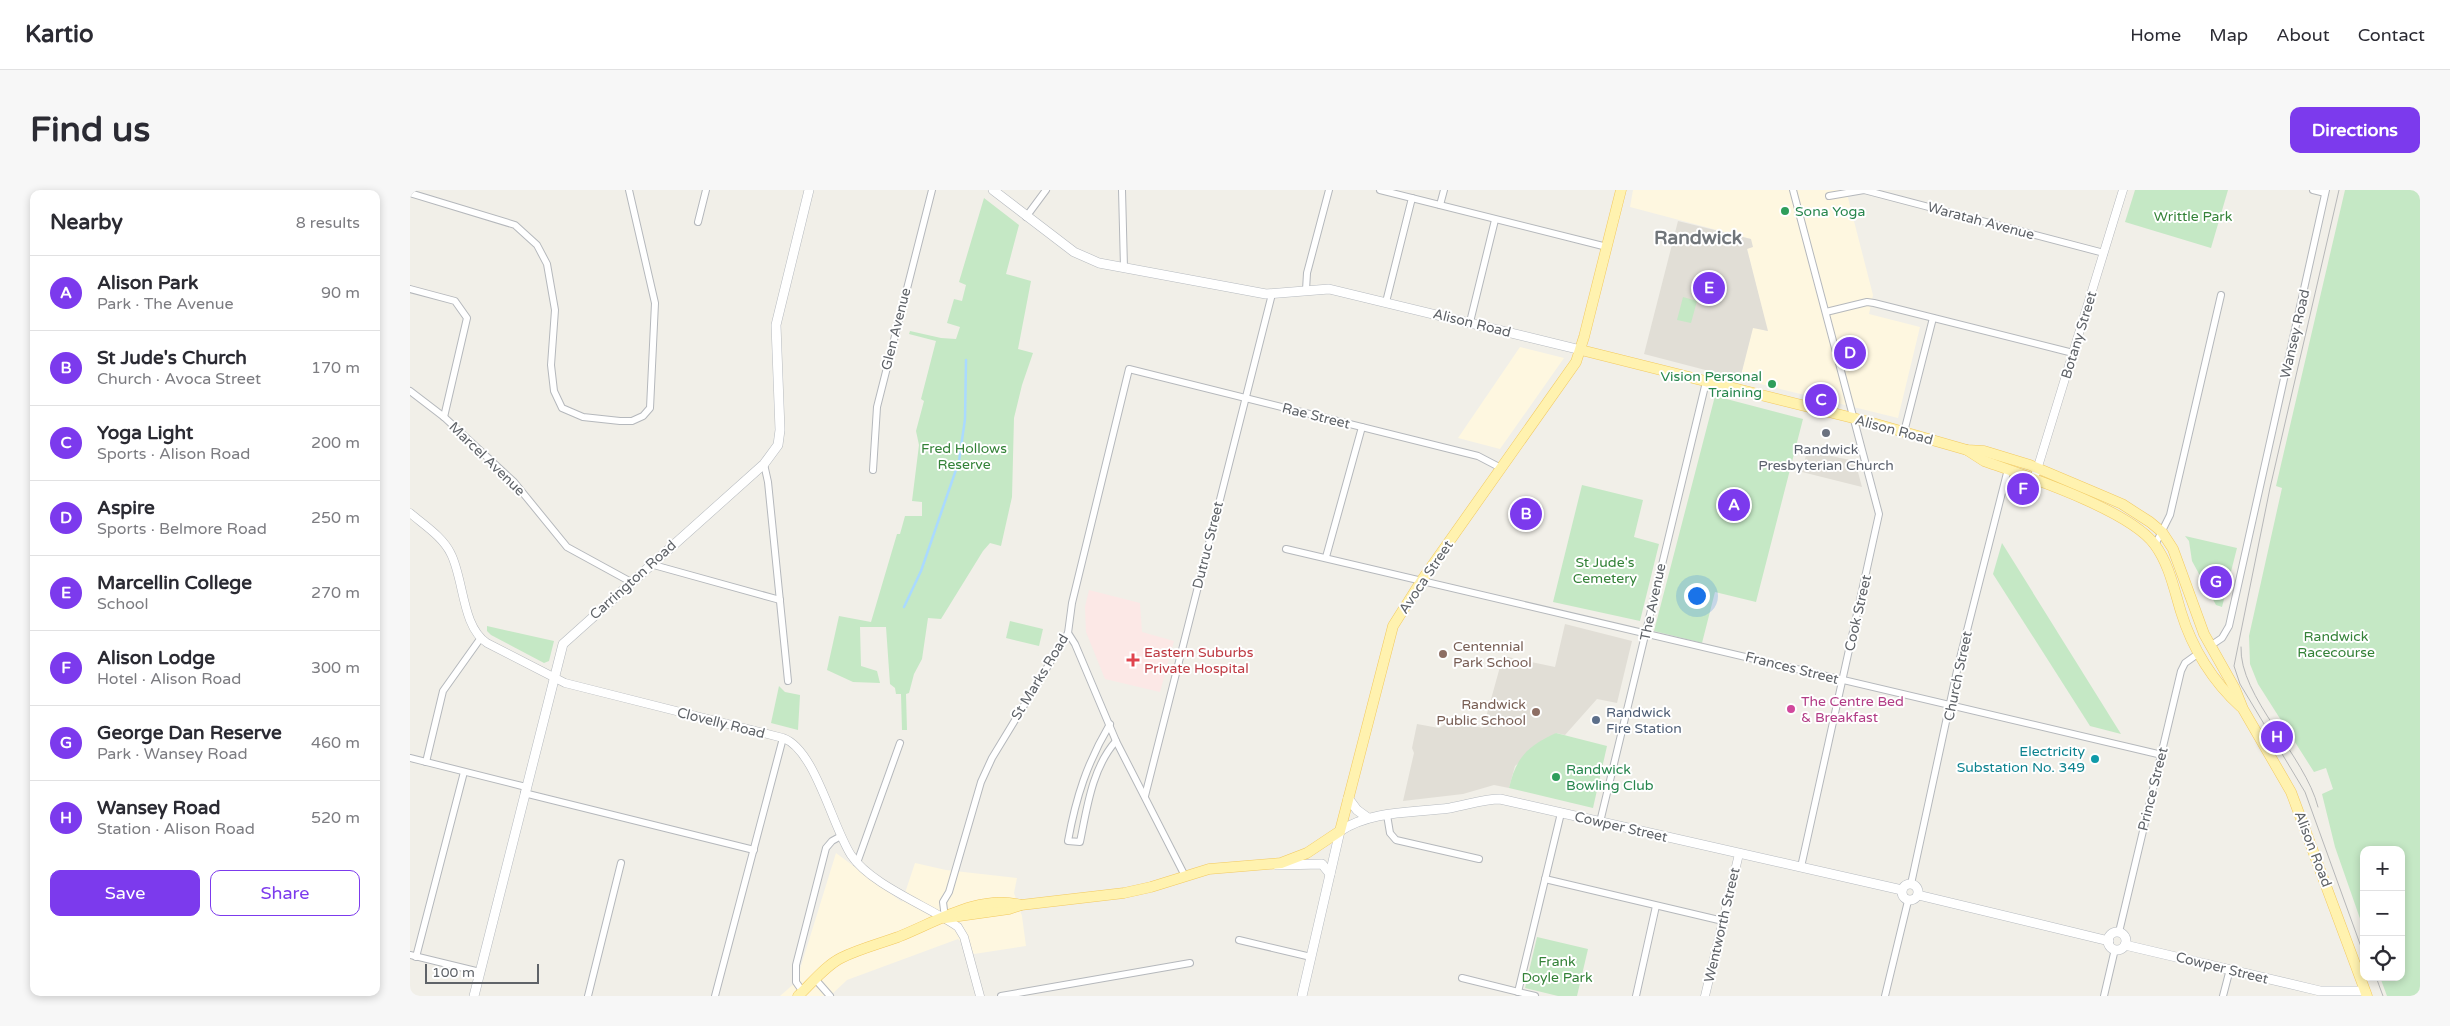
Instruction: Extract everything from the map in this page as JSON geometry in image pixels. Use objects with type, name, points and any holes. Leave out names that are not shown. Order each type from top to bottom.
[{"type":"main road","name":"Carrington Road","points":[[474,996],[563,644],[650,564],[764,464],[775,451],[779,437],[776,325],[809,190]]},
{"type":"main road","name":"Alison Road","points":[[993,190],[1081,257],[1099,263],[1272,294],[1328,288],[1854,418],[1967,450],[1984,451],[2038,468],[2122,504],[2162,532],[2181,566],[2202,631],[2235,689],[2243,709],[2291,792],[2366,994]]},
{"type":"main road","name":"Avoca Street","points":[[1302,996],[1348,798],[1391,631],[1422,580],[1576,362],[1621,190]]},
{"type":"main road","name":"Alison Road","points":[[1967,450],[1984,460],[2102,508],[2127,521],[2146,534],[2156,545],[2165,562],[2182,614],[2199,653],[2227,695],[2243,709]]},
{"type":"main road","points":[[2199,653],[2210,646]]},
{"type":"main road","points":[[1348,798],[1357,810],[1368,818]]},
{"type":"main road","name":"Cowper Street","points":[[1340,831],[1354,822],[1368,818],[1500,799],[1902,890]]},
{"type":"main road","points":[[1267,865],[1298,858],[1340,831]]},
{"type":"main road","points":[[800,994],[839,959],[945,918],[1010,909],[1021,905],[1124,893],[1151,887],[1208,869],[1322,864],[1330,874]]},
{"type":"main road","points":[[1911,884],[1917,888],[1918,895],[1914,900],[1908,901],[1903,897],[1902,890],[1905,886],[1911,884]]},
{"type":"main road","points":[[1918,895],[2109,941]]},
{"type":"main road","points":[[2119,932],[2125,937],[2125,945],[2120,949],[2110,946],[2109,941],[2111,935],[2119,932]]},
{"type":"main road","name":"Cowper Street","points":[[2125,945],[2320,990],[2366,994]]},
{"type":"main road","name":"Cowper Street","points":[[2320,990],[2332,996]]},
{"type":"street","points":[[410,194],[515,225],[537,245],[547,264],[556,310],[552,365],[554,391],[562,408],[582,417],[620,421],[632,420],[643,416],[650,408],[655,303],[629,190]]},
{"type":"street","points":[[698,222],[706,190]]},
{"type":"street","name":"Glen Avenue","points":[[872,470],[877,407],[932,190]]},
{"type":"street","points":[[1026,217],[1046,190]]},
{"type":"street","points":[[1122,190],[1124,268]]},
{"type":"street","points":[[1306,290],[1307,273],[1329,190]]},
{"type":"street","points":[[1380,190],[1607,247]]},
{"type":"street","points":[[1440,205],[1444,190]]},
{"type":"street","name":"Cook Street","points":[[1793,190],[1878,504],[1879,519],[1801,868]]},
{"type":"street","name":"Waratah Avenue","points":[[1829,196],[1864,190],[2104,253]]},
{"type":"street","name":"Botany Street","points":[[2034,480],[2123,190]]},
{"type":"street","points":[[2313,190],[2326,191]]},
{"type":"street","name":"Wansey Road","points":[[2210,646],[2222,638],[2228,628],[2326,191]]},
{"type":"street","points":[[1386,302],[1412,198]]},
{"type":"street","points":[[1470,322],[1495,220]]},
{"type":"street","points":[[410,290],[455,301],[467,318],[444,417]]},
{"type":"street","name":"Dutruc Street","points":[[1145,796],[1272,294]]},
{"type":"street","points":[[2156,545],[2170,515],[2221,295]]},
{"type":"street","points":[[1826,312],[1867,302],[2073,353]]},
{"type":"street","points":[[1904,432],[1933,318]]},
{"type":"street","name":"Rae Street","points":[[1129,368],[1478,456],[1501,468]]},
{"type":"street","name":"St Marks Road","points":[[945,918],[942,902],[949,892],[981,782],[992,758],[1068,633],[1072,603],[1129,368]]},
{"type":"street","name":"The Avenue","points":[[1600,822],[1706,382]]},
{"type":"street","name":"Marcel Avenue","points":[[410,391],[444,417],[514,482],[567,547],[631,582]]},
{"type":"street","points":[[1326,557],[1362,427]]},
{"type":"street","points":[[764,464],[768,482],[788,681]]},
{"type":"street","name":"Church Street","points":[[1911,884],[1952,704],[1958,666],[2008,469]]},
{"type":"street","points":[[410,513],[439,538],[450,553],[471,623],[480,639],[443,690],[426,762]]},
{"type":"street","name":"Frances Street","points":[[1286,549],[1318,557],[1326,557],[1412,580],[1422,580],[1952,704],[2162,755]]},
{"type":"street","points":[[650,564],[780,600]]},
{"type":"street","points":[[1068,633],[1075,644],[1116,741],[1185,876]]},
{"type":"street","name":"Clovelly Road","points":[[480,639],[553,678],[572,685],[783,738],[795,744],[803,752],[841,836],[857,863],[872,876],[958,927],[964,937],[980,996]]},
{"type":"street","name":"Prince Street","points":[[2119,932],[2182,669],[2186,662],[2199,653]]},
{"type":"street","points":[[1110,724],[1096,748],[1081,784],[1068,841],[1080,842],[1088,801],[1098,771],[1116,741]]},
{"type":"street","points":[[715,996],[783,738]]},
{"type":"street","points":[[857,863],[900,744]]},
{"type":"street","points":[[410,758],[754,850]]},
{"type":"street","points":[[464,772],[413,956],[480,972]]},
{"type":"street","points":[[1518,992],[1561,813]]},
{"type":"street","points":[[1387,815],[1390,832],[1396,840],[1479,858]]},
{"type":"street","points":[[800,994],[796,982],[796,965],[826,848],[832,841],[841,836]]},
{"type":"street","name":"Wentworth Street","points":[[1705,996],[1739,854]]},
{"type":"street","points":[[588,996],[621,863]]},
{"type":"street","points":[[1545,879],[1722,922]]},
{"type":"street","points":[[1885,996],[1908,901]]},
{"type":"street","points":[[1636,996],[1656,906]]},
{"type":"street","points":[[1239,940],[1310,957]]},
{"type":"street","points":[[2104,996],[2115,949]]},
{"type":"street","points":[[1001,996],[1190,963]]},
{"type":"street","points":[[2224,996],[2230,969]]},
{"type":"street","points":[[1462,978],[1535,996]]},
{"type":"street","points":[[816,980],[830,996]]},
{"type":"shaded area","points":[[1633,190],[1846,190],[1873,295],[1869,314],[1920,327],[1898,418],[1740,379],[1753,327],[1767,331],[1747,248],[1751,239],[1630,207]]},
{"type":"shaded area","points":[[1678,221],[1751,239],[1753,247],[1747,249],[1768,331],[1753,328],[1740,379],[1644,354]]},
{"type":"shaded area","points":[[1520,347],[1564,358],[1500,449],[1458,438]]},
{"type":"shaded area","points":[[1807,451],[1855,461],[1862,487],[1802,472]]},
{"type":"shaded area","name":"Eastern Suburbs Private Hospital","points":[[1089,590],[1140,603],[1142,632],[1174,641],[1160,692],[1105,679],[1086,632],[1085,607]]},
{"type":"shaded area","name":"Randwick Public School","points":[[1565,624],[1632,641],[1617,703],[1597,699],[1565,735],[1556,733],[1515,766],[1509,788],[1494,785],[1463,794],[1403,801],[1414,753],[1412,748],[1417,724],[1439,728],[1450,721],[1483,728],[1503,656],[1555,667]]},
{"type":"shaded area","points":[[836,853],[902,902],[915,863],[946,870],[1017,878],[1014,893],[1022,916],[1026,946],[974,954],[958,939],[847,980],[830,996],[780,996],[796,982]]},
{"type":"green space","name":"Writtle Park","points":[[2135,190],[2228,190],[2211,248],[2125,222]]},
{"type":"green space","name":"Randwick Racecourse","points":[[2345,190],[2420,190],[2420,996],[2387,996],[2381,981],[2405,981],[2405,846],[2360,846],[2360,919],[2335,847],[2322,794],[2333,789],[2326,768],[2314,772],[2258,684],[2250,664],[2249,636],[2282,488],[2276,486]]},
{"type":"green space","name":"Fred Hollows Reserve","points":[[984,198],[1019,225],[1006,274],[1031,281],[1018,349],[1033,353],[1022,385],[1014,418],[1012,497],[1001,546],[990,543],[983,551],[941,619],[928,618],[922,659],[914,674],[909,693],[906,694],[907,730],[902,730],[901,694],[896,694],[895,688],[890,684],[886,627],[860,627],[861,666],[877,671],[880,683],[853,682],[827,670],[839,616],[871,622],[897,534],[900,534],[905,516],[922,516],[922,502],[912,501],[919,445],[916,431],[924,401],[921,399],[936,341],[909,334],[910,331],[941,338],[956,339],[960,327],[947,323],[954,299],[962,301],[966,285],[959,282]]},
{"type":"green space","points":[[1683,297],[1697,301],[1691,323],[1677,320]]},
{"type":"green space","points":[[1715,396],[1803,419],[1756,602],[1715,592],[1702,643],[1654,631]]},
{"type":"green space","name":"St Jude's Cemetery","points":[[1582,485],[1643,500],[1634,537],[1659,544],[1640,621],[1553,602]]},
{"type":"green space","points":[[2185,536],[2237,548],[2222,607],[2216,605],[2192,561],[2189,541]]},
{"type":"green space","points":[[2002,543],[2121,734],[2090,726],[1993,574]]},
{"type":"green space","points":[[1010,621],[1043,629],[1039,646],[1006,638]]},
{"type":"green space","points":[[487,626],[554,641],[549,661],[544,663],[491,635],[487,631]]},
{"type":"green space","points":[[779,686],[785,692],[800,695],[798,730],[771,723]]},
{"type":"green space","name":"Randwick Bowling Club","points":[[1556,733],[1607,746],[1593,808],[1509,788],[1515,769],[1524,754],[1537,743]]},
{"type":"green space","name":"Frank Doyle Park","points":[[1537,937],[1588,949],[1577,996],[1558,996],[1525,988]]},
{"type":"waterway","points":[[904,607],[921,571],[959,461],[965,419],[966,360]]},
{"type":"tram line","points":[[2339,190],[2270,488],[2234,666],[2240,684],[2305,792],[2360,944]]},
{"type":"tram line","points":[[2241,647],[2243,666],[2250,686],[2300,767],[2311,787],[2318,807]]},
{"type":"tram line","points":[[2377,981],[2383,996]]},
{"type":"place","name":"Sona Yoga","points":[[1785,211]]},
{"type":"place","name":"Marcellin College","points":[[1709,288]]},
{"type":"place","name":"Aspire","points":[[1850,353]]},
{"type":"place","name":"Vision Personal Training","points":[[1772,384]]},
{"type":"place","name":"Yoga Light","points":[[1821,400]]},
{"type":"place","name":"Randwick Presbyterian Church","points":[[1826,433]]},
{"type":"place","name":"Alison Lodge","points":[[2023,489]]},
{"type":"place","name":"Alison Park","points":[[1734,505]]},
{"type":"place","name":"St Jude's Church","points":[[1526,514]]},
{"type":"place","name":"George Dan Reserve","points":[[2216,582]]},
{"type":"place","name":"Centennial Park School","points":[[1443,654]]},
{"type":"place","name":"Eastern Suburbs Private Hospital","points":[[1133,660]]},
{"type":"place","name":"The Centre Bed & Breakfast","points":[[1791,709]]},
{"type":"place","name":"Randwick Public School","points":[[1536,712]]},
{"type":"place","name":"Randwick Fire Station","points":[[1596,720]]},
{"type":"place","name":"Wansey Road","points":[[2277,737]]},
{"type":"place","name":"Electricity Substation No. 349","points":[[2095,759]]},
{"type":"place","name":"Randwick Bowling Club","points":[[1556,777]]},
{"type":"district","name":"Randwick","points":[[1698,238]]}]
